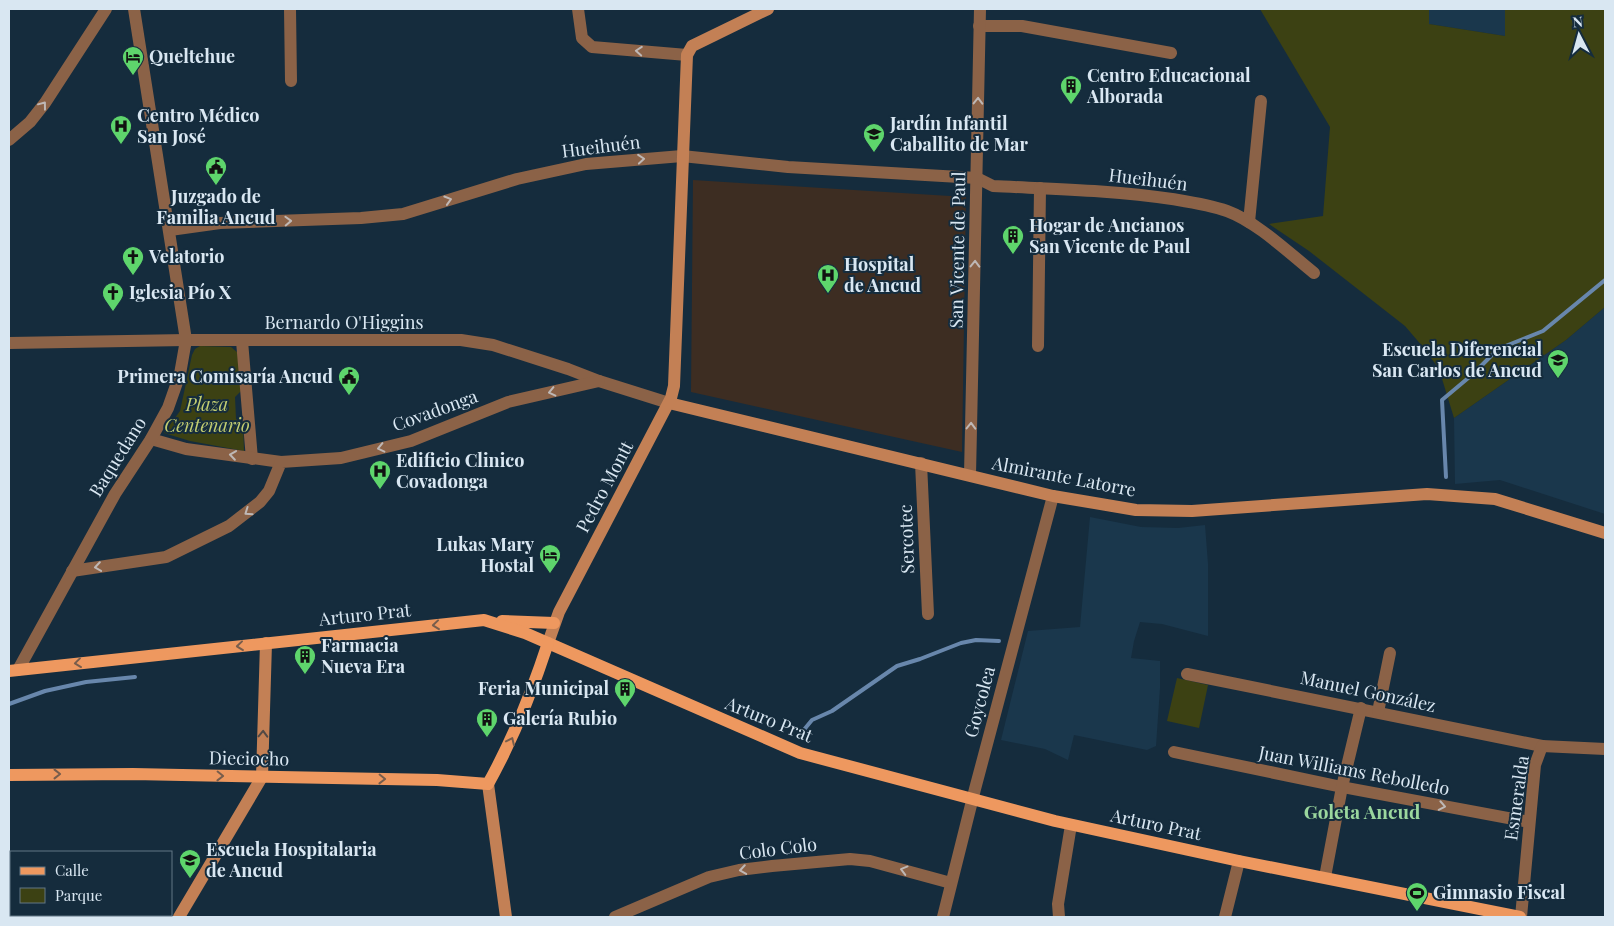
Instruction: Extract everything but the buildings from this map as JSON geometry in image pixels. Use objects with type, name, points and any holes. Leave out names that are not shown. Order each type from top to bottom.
[{"type":"main road","points":[[687,55],[692,46],[768,9]]},
{"type":"main road","name":"Pedro Montt","points":[[488,784],[508,748],[520,720],[558,612],[669,403],[674,386],[687,55]]},
{"type":"main road","name":"Almirante Latorre","points":[[669,403],[1053,496],[1136,510],[1192,511],[1427,494],[1462,495],[1494,499],[1605,533]]},
{"type":"main road","points":[[484,620],[554,623]]},
{"type":"main road","name":"Arturo Prat","points":[[13,670],[484,620],[525,633],[800,753],[973,799],[1014,812],[1071,825],[1239,861],[1520,917]]},
{"type":"main road","points":[[179,917],[262,777],[266,643]]},
{"type":"main road","points":[[9,680],[13,670]]},
{"type":"main road","name":"Dieciocho","points":[[9,775],[133,774],[437,780],[488,784]]},
{"type":"main road","points":[[488,784],[506,917]]},
{"type":"main road","points":[[45,917],[51,916]]},
{"type":"street","points":[[9,140],[30,122],[45,103],[106,9]]},
{"type":"street","name":"Baquedano","points":[[13,670],[72,571],[114,494],[151,439],[168,408],[180,374],[186,340],[134,9]]},
{"type":"street","points":[[290,9],[291,81]]},
{"type":"street","points":[[578,9],[582,38],[592,47],[687,55]]},
{"type":"street","name":"San Vicente de Paul","points":[[970,475],[980,9]]},
{"type":"street","points":[[979,26],[1022,26],[1171,53]]},
{"type":"street","points":[[1249,222],[1261,101]]},
{"type":"street","name":"Hueihuén","points":[[170,230],[220,223],[361,218],[403,214],[517,179],[586,164],[682,156],[788,167],[977,178],[993,186],[1155,196],[1196,203],[1228,211],[1249,222],[1314,273]]},
{"type":"street","points":[[1038,346],[1040,188]]},
{"type":"street","name":"Bernardo O'Higgins","points":[[9,343],[186,340],[461,340],[493,345],[669,403]]},
{"type":"street","points":[[242,341],[252,459]]},
{"type":"street","name":"Covadonga","points":[[151,439],[186,450],[281,462],[341,458],[410,441],[508,402],[599,381]]},
{"type":"street","points":[[72,571],[166,557],[229,526],[260,502],[269,491],[281,462]]},
{"type":"street","name":"Sercotec","points":[[921,464],[928,614]]},
{"type":"street","name":"Goycolea","points":[[943,917],[1053,496]]},
{"type":"street","points":[[1378,712],[1390,653]]},
{"type":"street","name":"Manuel González","points":[[1187,674],[1542,746]]},
{"type":"street","points":[[1325,877],[1342,787],[1361,708]]},
{"type":"street","name":"Esmeralda","points":[[1520,917],[1535,765],[1542,746],[1605,749]]},
{"type":"street","name":"Juan Williams Rebolledo","points":[[1174,752],[1342,787],[1529,822]]},
{"type":"street","points":[[1059,917],[1058,904],[1071,825]]},
{"type":"street","name":"Colo Colo","points":[[615,917],[709,877],[739,870],[772,866],[850,859],[870,861],[951,883]]},
{"type":"street","points":[[1225,917],[1239,861]]},
{"type":"shaded area","points":[[1429,9],[1505,9],[1505,36],[1429,24]]},
{"type":"shaded area","name":"Hospital de Ancud","points":[[693,180],[966,197],[962,452],[691,392]]},
{"type":"shaded area","name":"Escuela Diferencial San Carlos de Ancud","points":[[1605,307],[1605,514],[1500,480],[1455,484],[1454,418],[1566,340]]},
{"type":"shaded area","points":[[1090,517],[1141,527],[1178,528],[1205,525],[1208,564],[1208,636],[1162,624],[1140,622],[1131,658],[1160,661],[1156,746],[1147,750],[1074,735],[1068,760],[1045,749],[1001,740],[1028,631],[1080,627]]},
{"type":"green space","points":[[1260,9],[1429,9],[1429,24],[1505,36],[1505,9],[1605,9],[1605,307],[1566,340],[1454,418],[1439,369],[1405,326],[1309,251],[1269,224],[1323,216],[1330,127]]},
{"type":"green space","name":"Plaza Centenario","points":[[200,346],[231,347],[238,353],[241,391],[235,397],[236,419],[243,424],[244,451],[190,441],[164,433],[180,411],[192,355],[195,349]]},
{"type":"green space","points":[[1177,678],[1208,685],[1199,728],[1167,721]]},
{"type":"waterway","points":[[1446,477],[1442,400],[1473,374],[1498,349],[1543,331],[1605,280]]},
{"type":"waterway","points":[[798,737],[812,720],[832,711],[897,666],[961,643],[976,640],[999,641]]},
{"type":"waterway","points":[[9,704],[45,691],[86,682],[135,677]]},
{"type":"place","name":"Queltehue","points":[[133,76]]},
{"type":"place","name":"Centro Educacional Alborada","points":[[1071,105]]},
{"type":"place","name":"Centro Médico San José","points":[[121,145]]},
{"type":"place","name":"Jardín Infantil Caballito de Mar","points":[[874,153]]},
{"type":"place","name":"Juzgado de Familia Ancud","points":[[216,186]]},
{"type":"place","name":"Hogar de Ancianos San Vicente de Paul","points":[[1013,255]]},
{"type":"place","name":"Velatorio","points":[[133,276]]},
{"type":"place","name":"Hospital de Ancud","points":[[828,294]]},
{"type":"place","name":"Iglesia Pío X","points":[[113,312]]},
{"type":"place","name":"Escuela Diferencial San Carlos de Ancud","points":[[1558,379]]},
{"type":"place","name":"Primera Comisaría Ancud","points":[[349,396]]},
{"type":"place","name":"Edificio Clinico Covadonga","points":[[380,490]]},
{"type":"place","name":"Lukas Mary Hostal","points":[[550,574]]},
{"type":"place","name":"Farmacia Nueva Era","points":[[305,675]]},
{"type":"place","name":"Feria Municipal","points":[[625,708]]},
{"type":"place","name":"Galería Rubio","points":[[487,738]]},
{"type":"place","name":"Escuela Hospitalaria de Ancud","points":[[190,879]]},
{"type":"place","name":"Gimnasio Fiscal","points":[[1417,912]]},
{"type":"district","name":"Goleta Ancud","points":[[1362,812]]}]
